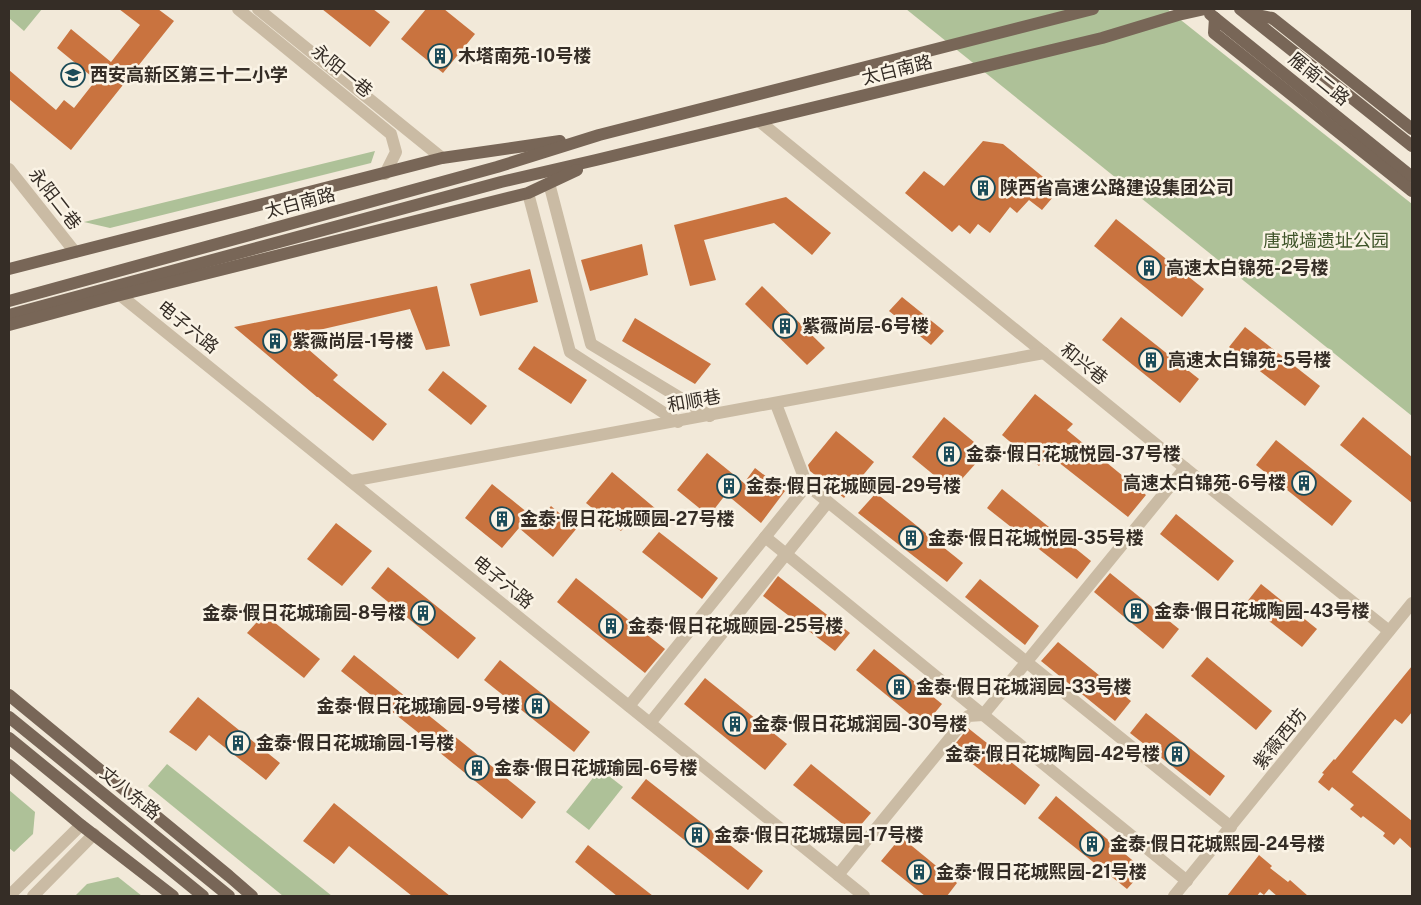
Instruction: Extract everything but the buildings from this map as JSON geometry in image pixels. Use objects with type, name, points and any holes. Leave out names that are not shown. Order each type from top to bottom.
[{"type":"main road","name":"太白南路","points":[[9,300],[497,167],[600,135],[1093,9]]},
{"type":"main road","name":"太白南路","points":[[9,315],[501,182],[1102,38],[1204,9]]},
{"type":"main road","name":"雁南二路","points":[[1204,9],[1412,177]]},
{"type":"main road","name":"雁南二路","points":[[1243,11],[1412,146]]},
{"type":"main road","points":[[1243,11],[1272,18],[1412,129]]},
{"type":"main road","points":[[1215,18],[1214,33],[1412,191]]},
{"type":"main road","name":"太白南路","points":[[9,269],[442,158],[600,135]]},
{"type":"main road","name":"太白南路","points":[[9,325],[120,295],[528,193],[596,160]]},
{"type":"main road","points":[[9,695],[222,869],[252,896]]},
{"type":"main road","name":"丈八东路","points":[[9,717],[229,896]]},
{"type":"main road","name":"丈八东路","points":[[9,738],[203,896]]},
{"type":"main road","points":[[9,765],[173,896]]},
{"type":"street","name":"永阳一巷","points":[[238,9],[391,134],[396,152],[385,174]]},
{"type":"street","name":"永阳一巷","points":[[258,9],[442,158]]},
{"type":"street","name":"和兴巷","points":[[759,121],[1044,354],[1389,631]]},
{"type":"street","name":"永阳二巷","points":[[9,169],[75,252]]},
{"type":"street","points":[[549,183],[591,344],[710,416]]},
{"type":"street","points":[[528,193],[570,352],[678,422]]},
{"type":"street","name":"电子六路","points":[[120,295],[864,896]]},
{"type":"street","name":"和顺巷","points":[[351,481],[1044,354]]},
{"type":"street","points":[[776,404],[807,485],[1231,827]]},
{"type":"street","points":[[838,875],[968,716],[982,715],[1185,468]]},
{"type":"street","points":[[629,706],[807,485]]},
{"type":"street","points":[[650,723],[828,502]]},
{"type":"street","points":[[766,537],[1186,881]]},
{"type":"street","name":"紫薇西坊","points":[[1174,896],[1412,603]]},
{"type":"street","points":[[9,896],[81,824]]},
{"type":"street","points":[[33,896],[94,834]]},
{"type":"green space","points":[[9,9],[42,9],[24,31],[9,18]]},
{"type":"green space","name":"唐城墙遗址公园","points":[[906,9],[1167,9],[1412,204],[1412,416]]},
{"type":"green space","points":[[375,151],[371,163],[110,228],[84,222]]},
{"type":"green space","points":[[167,764],[332,896],[283,896],[148,786]]},
{"type":"green space","points":[[600,769],[623,787],[589,830],[566,812]]},
{"type":"green space","points":[[9,790],[35,812],[33,834],[14,852],[9,848]]},
{"type":"green space","points":[[118,877],[142,896],[75,896],[87,884]]},
{"type":"place","name":"木塔南苑-10号楼","points":[[440,56]]},
{"type":"place","name":"西安高新区第三十二小学","points":[[73,75]]},
{"type":"place","name":"陕西省高速公路建设集团公司","points":[[983,188]]},
{"type":"place","name":"高速太白锦苑-2号楼","points":[[1149,268]]},
{"type":"place","name":"紫薇尚层-6号楼","points":[[785,326]]},
{"type":"place","name":"紫薇尚层-1号楼","points":[[275,341]]},
{"type":"place","name":"高速太白锦苑-5号楼","points":[[1151,360]]},
{"type":"place","name":"金泰·假日花城悦园-37号楼","points":[[949,454]]},
{"type":"place","name":"高速太白锦苑-6号楼","points":[[1304,483]]},
{"type":"place","name":"金泰·假日花城颐园-29号楼","points":[[729,486]]},
{"type":"place","name":"金泰·假日花城颐园-27号楼","points":[[502,519]]},
{"type":"place","name":"金泰·假日花城悦园-35号楼","points":[[911,538]]},
{"type":"place","name":"金泰·假日花城陶园-43号楼","points":[[1136,611]]},
{"type":"place","name":"金泰·假日花城瑜园-8号楼","points":[[423,613]]},
{"type":"place","name":"金泰·假日花城颐园-25号楼","points":[[611,626]]},
{"type":"place","name":"金泰·假日花城润园-33号楼","points":[[899,687]]},
{"type":"place","name":"金泰·假日花城瑜园-9号楼","points":[[537,706]]},
{"type":"place","name":"金泰·假日花城润园-30号楼","points":[[735,724]]},
{"type":"place","name":"金泰·假日花城瑜园-1号楼","points":[[238,743]]},
{"type":"place","name":"金泰·假日花城陶园-42号楼","points":[[1177,754]]},
{"type":"place","name":"金泰·假日花城瑜园-6号楼","points":[[477,768]]},
{"type":"place","name":"金泰·假日花城璟园-17号楼","points":[[697,835]]},
{"type":"place","name":"金泰·假日花城熙园-24号楼","points":[[1092,844]]},
{"type":"place","name":"金泰·假日花城熙园-21号楼","points":[[919,872]]}]
